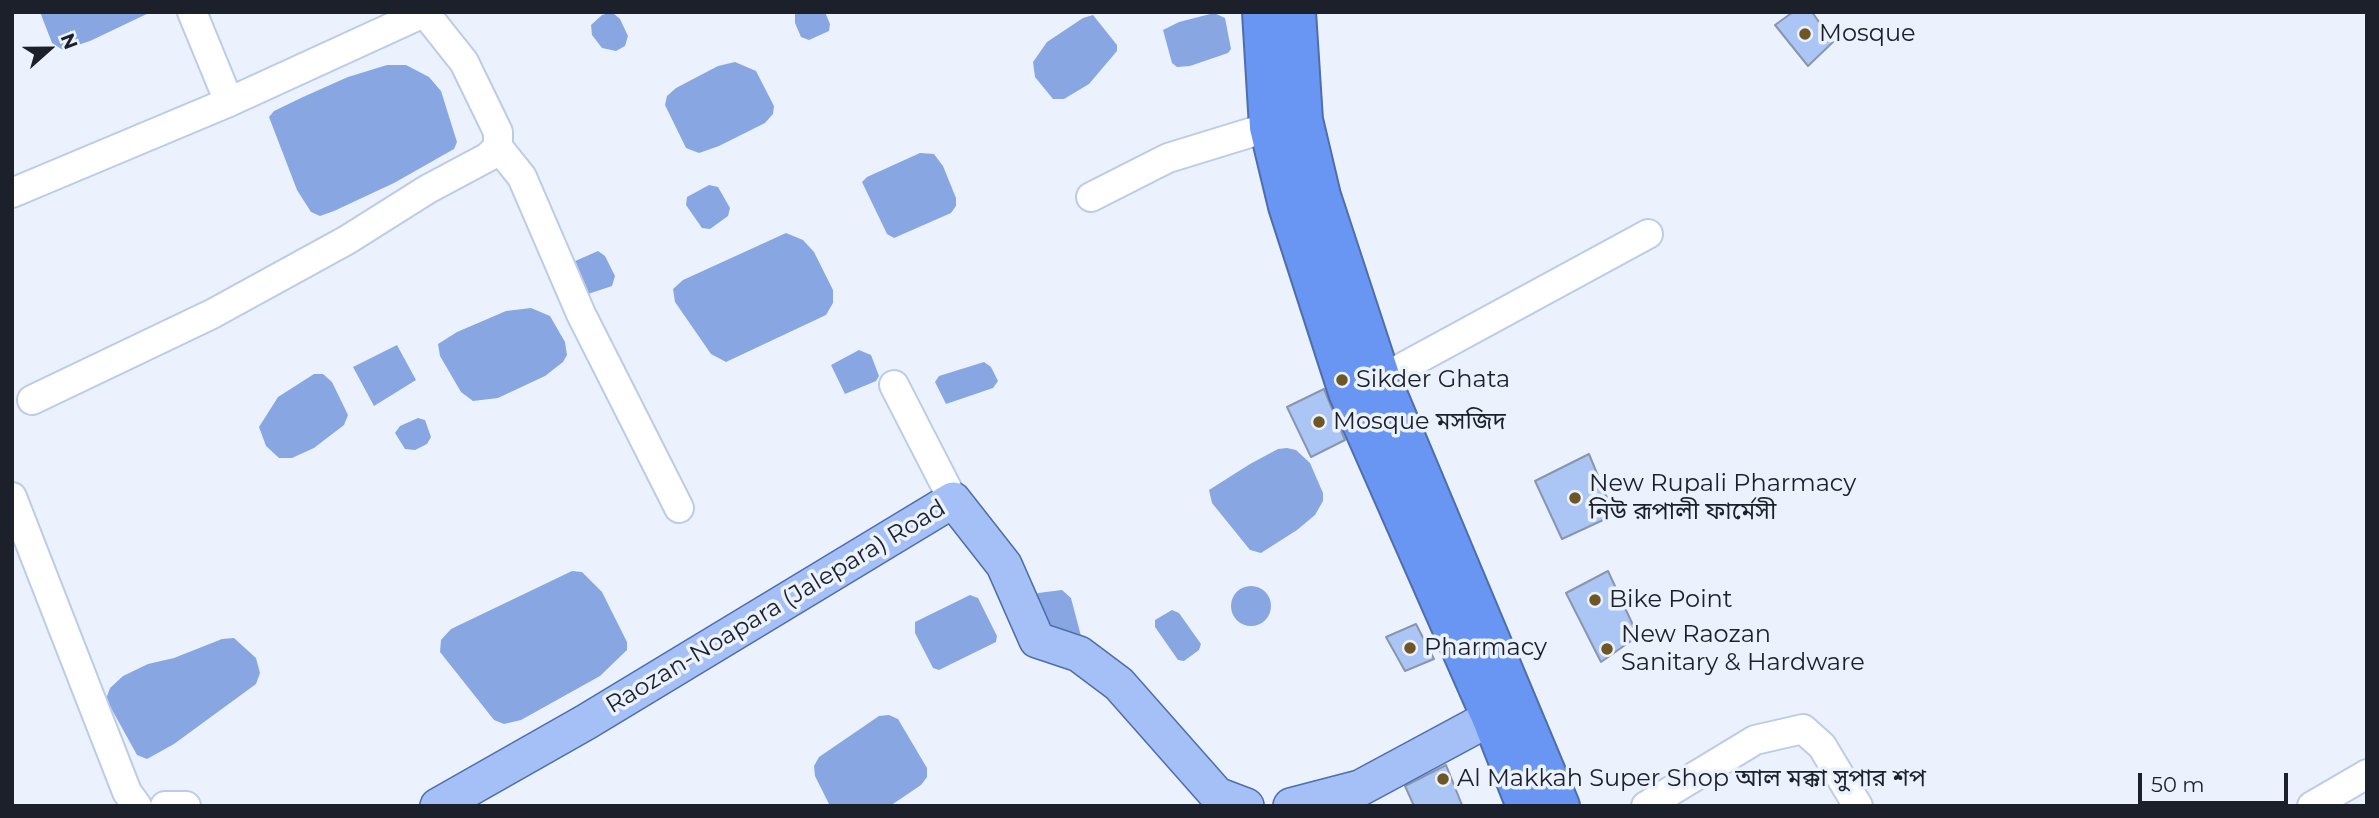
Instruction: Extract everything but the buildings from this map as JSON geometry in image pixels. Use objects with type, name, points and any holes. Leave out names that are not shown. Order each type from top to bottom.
[{"type":"highway","points":[[1262,12],[1269,127],[1288,206],[1348,392],[1505,711],[1560,806]]},
{"type":"highway","points":[[1296,12],[1303,120],[1321,196],[1381,379],[1505,711],[1526,806]]},
{"type":"main road","name":"Raozan-Noapara (Jalepara) Road","points":[[438,806],[586,722],[953,500],[1004,565],[1037,640],[1079,654],[1119,684],[1217,795],[1246,806]]},
{"type":"main road","points":[[1291,806],[1360,788],[1505,711]]},
{"type":"street","points":[[192,12],[229,102]]},
{"type":"street","points":[[12,193],[229,102],[419,15],[429,18],[464,62],[498,132],[498,147],[522,177],[580,314],[679,508]]},
{"type":"street","points":[[1091,197],[1168,158],[1269,127]]},
{"type":"street","points":[[32,400],[212,314],[347,240],[428,189],[488,157],[498,147]]},
{"type":"street","points":[[1381,379],[1648,234]]},
{"type":"street","points":[[894,385],[953,500]]},
{"type":"street","points":[[12,497],[127,792],[137,806]]},
{"type":"street","points":[[1646,806],[1755,740],[1803,729],[1822,746],[1858,806]]},
{"type":"street","points":[[2312,806],[2367,774]]},
{"type":"street","points":[[165,806],[186,806]]},
{"type":"water","points":[[40,12],[151,12],[90,41],[63,50],[52,43]]},
{"type":"water","points":[[612,12],[620,19],[628,36],[625,46],[616,51],[602,48],[592,35],[591,25],[602,15]]},
{"type":"water","points":[[825,12],[830,24],[829,31],[809,40],[801,37],[795,23],[795,14]]},
{"type":"water","points":[[1214,13],[1225,18],[1231,49],[1228,53],[1190,66],[1177,67],[1172,63],[1163,30],[1179,22]]},
{"type":"water","points":[[1093,15],[1117,45],[1117,51],[1089,84],[1064,99],[1053,99],[1035,77],[1033,62],[1047,42],[1083,18]]},
{"type":"water","points":[[735,62],[756,71],[774,106],[773,114],[765,123],[719,146],[699,153],[686,148],[665,105],[667,96],[676,88],[718,66]]},
{"type":"water","points":[[387,65],[406,65],[429,77],[441,91],[457,142],[454,149],[394,183],[334,211],[320,216],[311,212],[297,190],[269,117],[274,111],[348,77]]},
{"type":"water","points":[[920,153],[934,154],[943,166],[956,198],[956,206],[951,213],[894,238],[887,234],[862,182],[867,177]]},
{"type":"water","points":[[709,185],[718,187],[730,208],[728,216],[710,229],[702,228],[686,205],[687,197]]},
{"type":"water","points":[[786,233],[803,240],[814,252],[833,290],[833,303],[826,315],[726,362],[711,354],[675,302],[673,289],[683,280]]},
{"type":"water","points":[[598,251],[605,256],[615,276],[612,286],[585,295],[573,262]]},
{"type":"water","points":[[531,308],[550,316],[565,342],[567,355],[563,362],[545,376],[498,398],[473,401],[461,392],[440,356],[438,344],[457,332],[506,311]]},
{"type":"water","points":[[397,345],[416,380],[374,406],[353,367]]},
{"type":"water","points":[[859,350],[871,355],[879,376],[876,381],[845,394],[831,365]]},
{"type":"water","points":[[984,362],[991,367],[998,381],[993,388],[946,404],[935,382],[939,376]]},
{"type":"water","points":[[314,374],[323,374],[332,382],[348,415],[344,425],[314,448],[292,458],[279,458],[266,446],[259,427],[278,397]]},
{"type":"water","points":[[418,418],[425,420],[431,437],[427,444],[415,450],[405,449],[395,433],[400,426]]},
{"type":"water","points":[[1278,449],[1296,450],[1310,463],[1323,493],[1323,501],[1315,515],[1297,530],[1261,553],[1250,550],[1212,503],[1209,490],[1250,464]]},
{"type":"water","points":[[572,571],[582,572],[602,592],[627,642],[627,650],[600,676],[521,720],[504,724],[494,720],[440,652],[441,640],[451,629]]},
{"type":"water","points":[[1251,586],[1265,592],[1271,606],[1265,620],[1251,626],[1237,620],[1231,606],[1237,592]]},
{"type":"water","points":[[1062,590],[1071,598],[1081,636],[1052,633],[1033,598],[1038,593]]},
{"type":"water","points":[[970,595],[978,598],[997,636],[996,642],[939,670],[933,668],[915,633],[915,622]]},
{"type":"water","points":[[1172,610],[1179,613],[1201,644],[1199,650],[1184,661],[1178,660],[1155,627],[1155,620]]},
{"type":"water","points":[[234,638],[256,658],[260,673],[256,684],[174,744],[147,759],[137,755],[106,699],[110,688],[123,676],[148,664],[174,658],[222,639]]},
{"type":"water","points":[[889,715],[898,719],[927,768],[927,777],[921,785],[890,806],[830,806],[815,776],[814,766],[819,757],[879,716]]},
{"type":"place","name":"Mosque","points":[[1805,34]]},
{"type":"place","name":"Sikder Ghata","points":[[1342,380]]},
{"type":"place","name":"Mosque মসজিদ","points":[[1319,422]]},
{"type":"place","name":"New Rupali Pharmacy নিউ রূপালী ফার্মেসী","points":[[1575,498]]},
{"type":"place","name":"Bike Point","points":[[1595,600]]},
{"type":"place","name":"Pharmacy","points":[[1410,648]]},
{"type":"place","name":"New Raozan Sanitary & Hardware","points":[[1607,649]]},
{"type":"place","name":"Al Makkah Super Shop আল মক্কা সুপার শপ","points":[[1443,779]]}]
